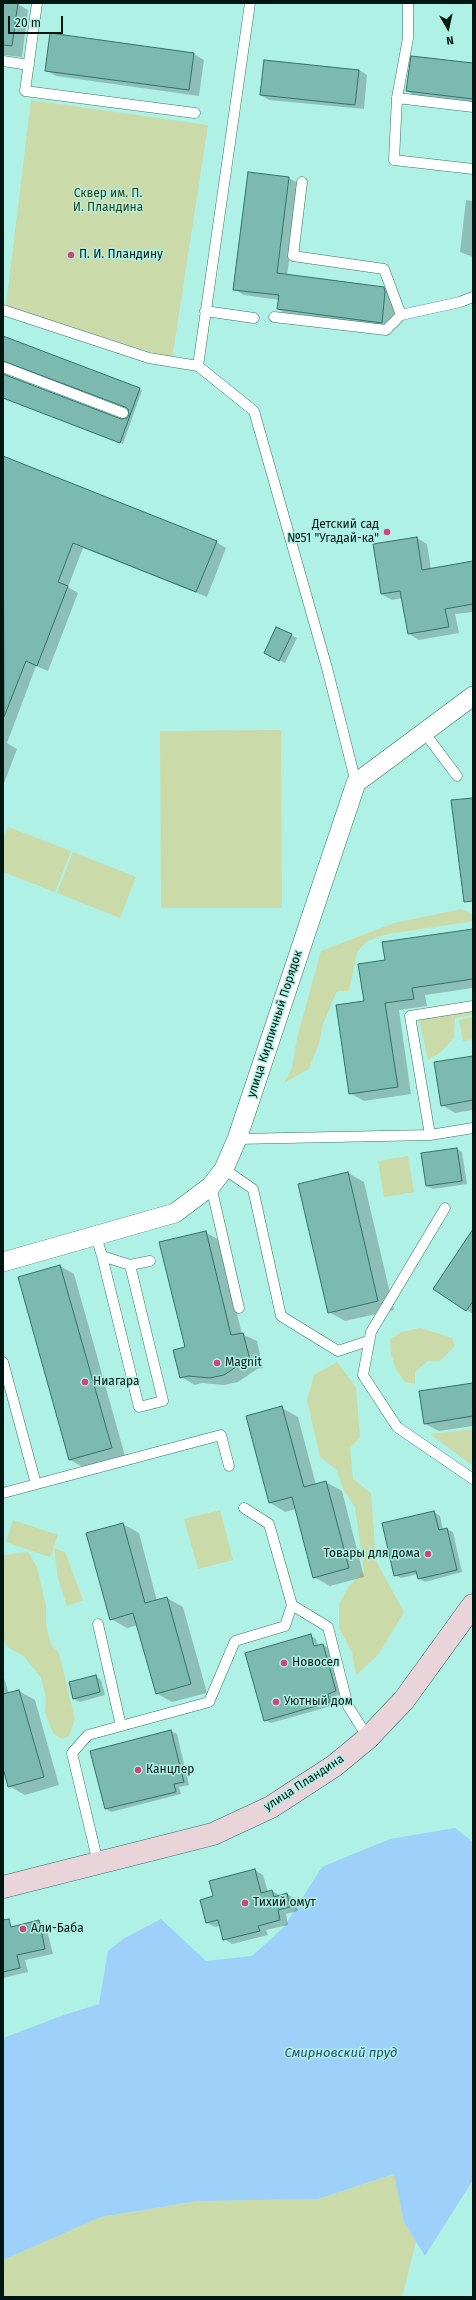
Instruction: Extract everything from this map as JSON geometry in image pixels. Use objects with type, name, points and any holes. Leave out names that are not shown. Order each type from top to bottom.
[{"type":"street","points":[[356,783],[473,696]]},
{"type":"street","name":"улица Кирпичный Порядок","points":[[3,1262],[175,1213],[210,1186],[224,1169],[237,1139],[356,783]]},
{"type":"street","name":"улица Пландина","points":[[3,1887],[213,1834],[271,1807],[334,1766],[368,1738],[404,1700],[473,1605]]},
{"type":"lane","points":[[37,3],[25,91],[195,113]]},
{"type":"lane","points":[[198,366],[250,3]]},
{"type":"lane","points":[[408,3],[408,38],[397,98],[394,160],[473,169]]},
{"type":"lane","points":[[3,61],[28,65]]},
{"type":"lane","points":[[397,98],[473,107]]},
{"type":"lane","points":[[302,182],[293,256],[384,269],[401,315]]},
{"type":"lane","points":[[274,317],[386,330],[401,315],[460,302],[473,296]]},
{"type":"lane","points":[[3,310],[149,358],[198,366],[254,411],[327,668],[356,783]]},
{"type":"lane","points":[[205,310],[254,318]]},
{"type":"lane","points":[[3,367],[123,413]]},
{"type":"lane","points":[[424,732],[458,776]]},
{"type":"lane","points":[[430,1135],[410,1016],[473,1006]]},
{"type":"lane","points":[[237,1139],[430,1135],[473,1128]]},
{"type":"lane","points":[[224,1169],[253,1189],[281,1316],[338,1351],[368,1341]]},
{"type":"lane","points":[[210,1186],[239,1308]]},
{"type":"lane","points":[[445,1208],[371,1332],[368,1341],[363,1375],[398,1427],[473,1479]]},
{"type":"lane","points":[[96,1236],[139,1407],[164,1401],[130,1265]]},
{"type":"lane","points":[[102,1256],[130,1265],[150,1261]]},
{"type":"lane","points":[[3,1362],[36,1484]]},
{"type":"lane","points":[[3,1493],[221,1435],[229,1466]]},
{"type":"lane","points":[[98,1863],[72,1753],[88,1735],[208,1702],[235,1641],[285,1626],[292,1605],[269,1524],[244,1508]]},
{"type":"lane","points":[[292,1605],[328,1627],[348,1706],[368,1738]]},
{"type":"lane","points":[[98,1624],[121,1726]]},
{"type":"green space","name":"Сквер им. П. И. Пландина","points":[[31,100],[208,125],[172,359],[6,306]]},
{"type":"green space","points":[[281,730],[282,908],[161,908],[160,731]]},
{"type":"green space","points":[[8,827],[71,851],[55,892],[3,872],[3,840]]},
{"type":"green space","points":[[73,852],[136,877],[120,918],[57,893]]},
{"type":"green space","points":[[462,909],[473,915],[473,921],[383,935],[366,942],[357,952],[349,991],[337,991],[323,1024],[319,1043],[309,1069],[284,1083],[292,1068],[297,1038],[321,951],[394,923]]},
{"type":"green space","points":[[473,1011],[473,1015],[455,1018],[454,1038],[441,1052],[428,1060],[419,1019]]},
{"type":"green space","points":[[473,1017],[473,1039],[463,1041],[459,1020]]},
{"type":"green space","points":[[408,1156],[414,1192],[384,1197],[378,1161]]},
{"type":"green space","points":[[420,1328],[452,1338],[455,1346],[439,1362],[428,1361],[415,1372],[415,1384],[405,1382],[396,1369],[391,1354],[390,1339],[402,1332]]},
{"type":"green space","points":[[337,1362],[356,1387],[360,1437],[350,1448],[353,1479],[371,1493],[376,1561],[404,1612],[378,1655],[356,1675],[352,1652],[339,1628],[339,1604],[349,1586],[364,1571],[355,1507],[343,1489],[337,1470],[320,1457],[307,1400],[314,1375]]},
{"type":"green space","points":[[473,1429],[473,1466],[430,1434]]},
{"type":"green space","points":[[220,1510],[233,1560],[198,1569],[184,1519]]},
{"type":"green space","points":[[13,1520],[58,1535],[50,1557],[6,1542]]},
{"type":"green space","points":[[54,1548],[65,1552],[83,1600],[67,1606],[58,1579]]},
{"type":"green space","points":[[28,1552],[37,1567],[46,1606],[46,1626],[51,1644],[59,1653],[75,1719],[69,1736],[62,1739],[53,1733],[45,1712],[46,1697],[41,1678],[24,1656],[9,1648],[3,1640],[3,1555]]},
{"type":"green space","points":[[395,2174],[404,2222],[416,2242],[402,2297],[3,2297],[3,2260],[101,2217],[198,2201],[318,2199]]},
{"type":"water","name":"Смирновский пруд","points":[[455,1828],[473,1842],[473,2180],[425,2256],[404,2222],[394,2174],[318,2199],[198,2201],[101,2217],[3,2260],[3,2038],[64,2015],[99,2004],[108,1951],[123,1939],[161,1919],[206,1961],[252,1956],[283,1928],[322,1867],[390,1839]]},
{"type":"building","points":[[3,3],[18,3],[12,46],[3,45]]},
{"type":"building","points":[[50,33],[194,53],[189,90],[45,71]]},
{"type":"building","points":[[411,56],[473,63],[473,99],[406,91]]},
{"type":"building","points":[[264,60],[359,70],[355,105],[260,95]]},
{"type":"building","points":[[248,172],[289,177],[277,273],[384,287],[385,292],[382,323],[277,309],[279,295],[233,290]]},
{"type":"building","points":[[3,336],[140,388],[120,443],[3,398],[3,374],[121,419],[127,418],[129,415],[128,409],[125,407],[3,361]]},
{"type":"building","points":[[3,456],[217,541],[196,592],[73,543],[58,582],[68,586],[37,666],[26,661],[4,717]]},
{"type":"building","points":[[417,537],[422,570],[473,561],[473,604],[445,609],[449,627],[408,634],[400,591],[381,594],[373,544]]},
{"type":"building","points":[[276,627],[292,634],[279,661],[264,653]]},
{"type":"building","points":[[473,798],[473,901],[464,902],[451,800]]},
{"type":"building","points":[[473,929],[473,979],[412,988],[414,999],[385,1003],[398,1087],[349,1094],[336,1005],[364,1001],[358,964],[385,960],[382,942]]},
{"type":"building","points":[[473,1056],[473,1100],[441,1106],[434,1062]]},
{"type":"building","points":[[457,1148],[462,1181],[426,1186],[421,1153]]},
{"type":"building","points":[[348,1172],[378,1301],[328,1313],[298,1184]]},
{"type":"building","points":[[473,1229],[473,1301],[466,1311],[433,1289]]},
{"type":"building","points":[[206,1231],[231,1335],[243,1333],[250,1360],[243,1362],[224,1375],[210,1378],[188,1376],[180,1378],[173,1350],[185,1347],[159,1242]]},
{"type":"building","points":[[60,1265],[112,1448],[69,1460],[18,1277]]},
{"type":"building","points":[[473,1383],[473,1416],[424,1424],[419,1391]]},
{"type":"building","points":[[282,1406],[304,1487],[326,1481],[349,1568],[313,1578],[292,1497],[269,1503],[246,1416]]},
{"type":"building","points":[[434,1511],[439,1530],[447,1528],[457,1570],[418,1579],[416,1571],[394,1576],[382,1523]]},
{"type":"building","points":[[123,1523],[145,1603],[167,1597],[191,1684],[156,1694],[133,1613],[110,1620],[86,1533]]},
{"type":"building","points":[[311,1634],[314,1646],[323,1644],[336,1691],[328,1694],[330,1702],[264,1721],[245,1653]]},
{"type":"building","points":[[96,1675],[100,1692],[73,1699],[69,1682]]},
{"type":"building","points":[[19,1690],[44,1777],[8,1787],[3,1768],[3,1694]]},
{"type":"building","points":[[171,1730],[184,1782],[174,1784],[176,1792],[105,1809],[90,1751]]},
{"type":"building","name":"Тихий омут","points":[[255,1869],[261,1893],[272,1890],[274,1897],[287,1893],[290,1907],[278,1910],[280,1920],[258,1926],[260,1931],[223,1940],[218,1920],[206,1923],[200,1900],[213,1896],[209,1881]]},
{"type":"building","points":[[9,1919],[11,1927],[39,1920],[45,1949],[17,1955],[20,1968],[3,1972],[3,1920]]},
{"type":"place","name":"П. И. Пландину","points":[[71,255]]},
{"type":"place","name":"Детский сад №51 \"Угадай-ка\"","points":[[387,532]]},
{"type":"place","name":"Magnit","points":[[217,1363]]},
{"type":"place","name":"Ниагара","points":[[85,1382]]},
{"type":"place","name":"Товары для дома","points":[[428,1554]]},
{"type":"place","name":"Новосел","points":[[284,1663]]},
{"type":"place","name":"Уютный дом","points":[[276,1702]]},
{"type":"place","name":"Канцлер","points":[[138,1770]]},
{"type":"place","name":"Тихий омут","points":[[245,1903]]},
{"type":"place","name":"Али-Баба","points":[[23,1929]]}]
